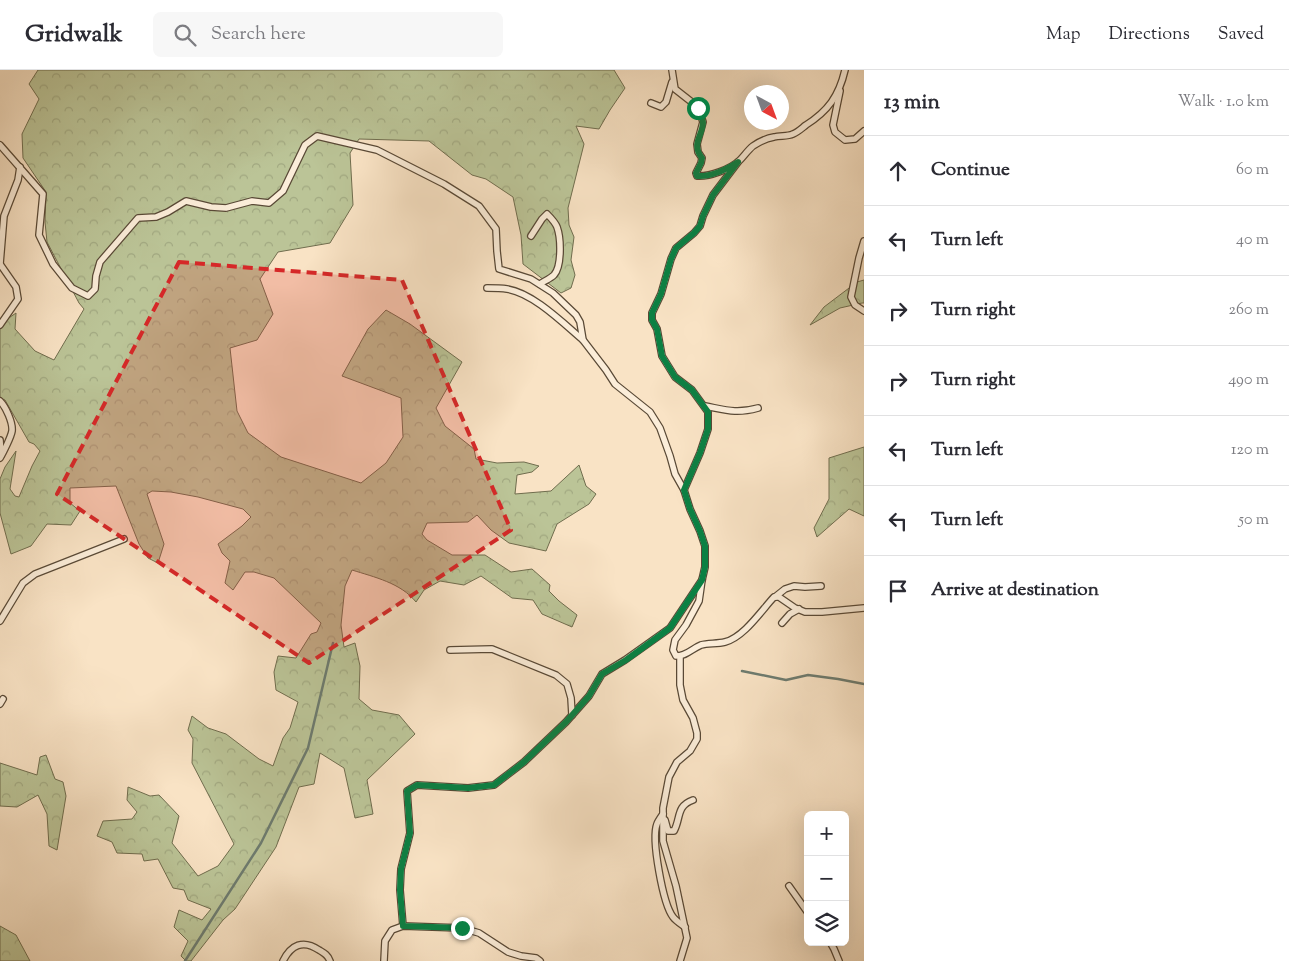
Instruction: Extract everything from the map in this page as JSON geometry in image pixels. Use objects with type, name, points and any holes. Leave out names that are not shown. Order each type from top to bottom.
[{"type":"street","points":[[672,70],[675,90],[698,108],[703,122],[697,144],[698,152],[702,158],[696,173],[697,176],[705,177],[738,162]]},
{"type":"street","points":[[845,70],[833,126],[835,132],[845,140],[855,139],[864,131]]},
{"type":"street","points":[[651,103],[661,107],[666,102],[673,80]]},
{"type":"street","points":[[684,490],[708,429],[708,412],[692,390],[675,377],[662,356],[657,329],[652,320],[652,313],[661,294],[671,259],[676,248],[700,226],[713,195],[751,147],[775,136],[792,135],[827,109],[842,84]]},
{"type":"street","points":[[0,145],[43,194],[39,235],[53,264],[72,288],[88,296],[95,289],[100,262],[138,218],[156,216],[168,212],[186,201],[210,207],[226,208],[252,201],[269,203],[283,191],[305,146],[317,136],[377,150],[444,184],[479,206],[496,229],[499,269],[532,279],[553,293],[576,315],[580,322],[583,340]]},
{"type":"street","points":[[0,325],[18,299],[16,287],[0,264],[4,216],[18,180],[20,167]]},
{"type":"street","points":[[531,236],[547,214],[557,228],[560,242],[559,259],[555,274],[540,284]]},
{"type":"street","points":[[864,242],[851,297],[855,305],[864,311]]},
{"type":"street","points":[[488,288],[509,289],[528,296],[558,318],[583,340],[606,370],[614,384],[650,412],[660,428],[675,474],[684,490],[705,546],[705,567],[699,601],[686,625],[675,640],[673,650],[676,656],[683,656],[702,645],[724,642],[736,637],[785,589],[794,586],[821,586]]},
{"type":"street","points":[[0,401],[4,404],[12,431],[0,458]]},
{"type":"street","points":[[705,406],[733,412],[758,408]]},
{"type":"street","points":[[0,440],[0,458]]},
{"type":"street","points":[[0,621],[23,583],[35,574],[124,539]]},
{"type":"street","points":[[403,926],[400,890],[401,869],[410,833],[407,791],[417,785],[468,788],[494,785],[524,762],[572,715],[589,696],[602,674],[626,660],[670,628],[702,580]]},
{"type":"street","points":[[775,597],[779,597],[805,612],[864,608]]},
{"type":"street","points":[[782,623],[790,614],[799,609]]},
{"type":"street","points":[[450,650],[492,649],[556,675],[567,684],[572,715]]},
{"type":"street","points":[[680,656],[682,700],[693,718],[698,739],[678,762],[669,777],[665,790],[663,811],[663,841],[676,886],[687,938],[680,961]]},
{"type":"street","points":[[663,811],[668,831],[674,831],[682,806],[693,800]]},
{"type":"street","points":[[663,811],[656,825],[655,838],[663,893],[667,906],[673,916],[685,928]]},
{"type":"street","points":[[789,886],[804,907]]},
{"type":"street","points":[[384,961],[385,941],[392,930],[403,926],[462,928],[479,933],[508,952],[536,958],[540,961]]},
{"type":"street","points":[[283,961],[288,952],[300,944],[313,946],[328,956],[330,961]]},
{"type":"street","points":[[832,946],[839,961]]},
{"type":"highlighted area","points":[[179,262],[402,280],[511,530],[309,663],[57,494]]},
{"type":"green space","points":[[38,70],[614,70],[625,88],[599,129],[576,126],[584,144],[568,208],[569,225],[574,237],[571,260],[575,275],[571,288],[561,293],[523,264],[521,235],[513,197],[486,179],[472,175],[429,141],[359,139],[350,153],[353,205],[330,243],[278,252],[260,279],[273,314],[257,340],[230,348],[237,411],[248,433],[281,457],[361,483],[386,463],[403,437],[401,398],[342,376],[368,329],[386,310],[410,324],[462,362],[436,408],[445,426],[474,449],[476,459],[497,463],[524,462],[539,466],[532,472],[517,475],[515,494],[551,491],[579,465],[586,486],[596,494],[589,504],[557,524],[546,551],[509,543],[491,530],[477,515],[468,522],[427,523],[422,534],[427,540],[452,555],[485,555],[511,572],[532,569],[550,585],[549,591],[577,615],[572,627],[542,614],[533,600],[512,598],[481,576],[464,585],[440,581],[424,590],[416,602],[410,595],[395,585],[352,570],[345,586],[341,625],[344,647],[355,643],[360,666],[359,699],[372,710],[399,715],[415,734],[367,780],[373,814],[355,818],[344,768],[320,753],[314,784],[299,787],[276,847],[235,909],[223,920],[191,961],[186,961],[181,956],[188,941],[174,927],[179,910],[202,920],[211,909],[188,900],[184,890],[173,888],[158,859],[144,861],[142,854],[117,853],[112,842],[97,836],[103,821],[132,819],[137,812],[127,800],[128,787],[150,796],[159,795],[179,816],[172,843],[198,876],[218,866],[234,844],[192,763],[193,739],[188,730],[192,716],[208,728],[226,734],[259,759],[273,766],[283,738],[290,728],[298,702],[276,690],[274,672],[278,656],[296,658],[311,634],[317,632],[321,623],[274,578],[254,572],[245,572],[233,590],[225,583],[230,561],[222,553],[218,544],[251,517],[243,509],[198,497],[171,492],[152,491],[147,494],[164,544],[158,563],[148,558],[139,544],[116,486],[70,488],[70,503],[80,511],[71,525],[47,524],[31,546],[11,554],[0,513],[0,479],[5,467],[16,451],[10,489],[15,496],[19,497],[40,451],[34,444],[29,442],[5,400],[0,398],[0,324],[16,313],[15,329],[35,351],[54,360],[84,309],[47,242],[45,222],[46,192],[23,158],[22,134],[39,99],[29,84]]},
{"type":"green space","points":[[864,280],[864,303],[840,308],[810,325],[824,307],[857,282]]},
{"type":"green space","points":[[864,447],[864,516],[849,509],[817,537],[814,528],[829,499],[829,458]]},
{"type":"green space","points":[[46,755],[55,779],[63,782],[66,796],[57,850],[49,846],[47,814],[38,795],[17,807],[0,806],[0,763],[37,775],[40,757]]},
{"type":"green space","points":[[0,926],[16,935],[30,961],[0,961]]},
{"type":"waterway","points":[[185,961],[261,843],[308,748],[333,643]]},
{"type":"waterway","points":[[742,671],[786,680],[808,675],[864,684]]},
{"type":"route","points":[[462,928],[403,926],[400,890],[401,869],[410,833],[407,791],[417,785],[468,788],[494,785],[524,762],[566,722],[589,696],[602,674],[626,660],[670,628],[702,580],[705,567],[705,546],[684,490],[708,429],[708,412],[692,390],[675,377],[662,356],[657,329],[652,320],[652,313],[661,294],[676,248],[700,226],[713,195],[738,162],[705,177],[697,176],[696,173],[702,158],[698,152],[697,144],[703,122],[698,108]]}]
